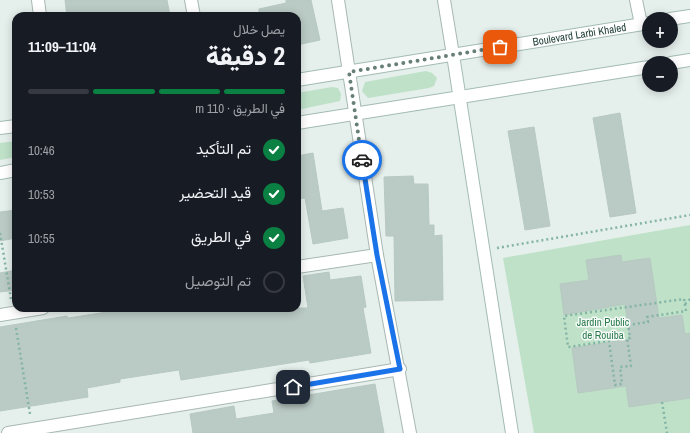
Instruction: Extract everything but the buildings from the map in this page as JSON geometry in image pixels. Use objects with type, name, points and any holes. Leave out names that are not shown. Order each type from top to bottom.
[{"type":"main road","points":[[38,0],[40,12]]},
{"type":"main road","points":[[191,0],[193,12]]},
{"type":"main road","points":[[338,0],[377,255],[400,369],[410,433]]},
{"type":"main road","points":[[444,0],[512,433]]},
{"type":"main road","points":[[636,0],[642,15]]},
{"type":"main road","points":[[678,18],[690,16]]},
{"type":"main road","name":"Boulevard Larbi Khaled","points":[[301,79],[642,24]]},
{"type":"main road","points":[[678,62],[690,60]]},
{"type":"main road","points":[[301,122],[642,68]]},
{"type":"main road","points":[[0,128],[12,126]]},
{"type":"main road","points":[[0,173],[12,171]]},
{"type":"main road","points":[[301,266],[377,255]]},
{"type":"main road","points":[[0,315],[19,312]]},
{"type":"main road","points":[[8,433],[400,369]]},
{"type":"path","points":[[484,250],[690,215]]},
{"type":"path","points":[[0,233],[12,307]]},
{"type":"path","points":[[684,299],[684,304],[686,311],[647,317],[648,322],[628,325],[630,338],[627,338],[631,366],[620,367],[622,384],[615,385],[609,341],[568,347],[564,316],[684,299]]},
{"type":"path","points":[[684,304],[690,299]]},
{"type":"path","points":[[13,313],[33,429]]},
{"type":"path","points":[[662,402],[667,433]]},
{"type":"green space","points":[[426,71],[432,73],[437,78],[434,86],[429,88],[368,98],[362,91],[365,82]]},
{"type":"green space","points":[[332,87],[338,88],[341,94],[340,101],[301,109],[301,92]]},
{"type":"green space","points":[[12,142],[12,158],[0,160],[0,143]]},
{"type":"green space","name":"Jardin Public de Rouiba","points":[[690,225],[690,433],[534,433],[503,258]]},
{"type":"way so far","points":[[362,160],[349,72],[500,47]]},
{"type":"route","points":[[293,387],[400,369],[377,255],[362,160]]}]
